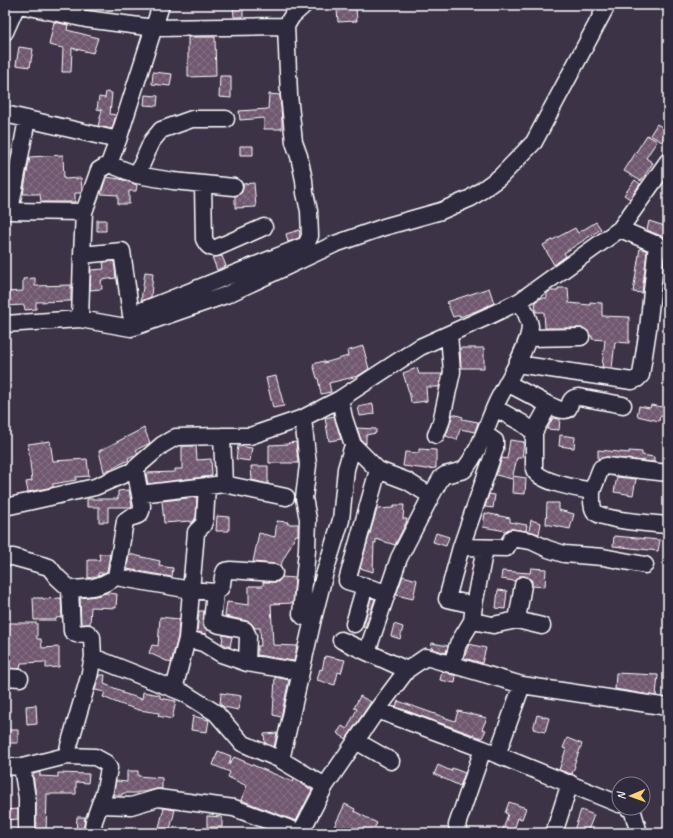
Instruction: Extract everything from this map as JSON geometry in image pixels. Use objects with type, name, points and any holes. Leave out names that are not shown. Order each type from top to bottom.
[{"type":"street","points":[[5,32],[17,5],[86,19],[154,28],[286,26]]},
{"type":"street","points":[[80,319],[84,212],[99,170],[109,164],[118,140],[161,5]]},
{"type":"street","points":[[82,255],[122,251],[131,316],[306,245],[310,236],[309,211],[304,193],[304,180],[299,156],[294,142],[286,26],[292,16],[304,5]]},
{"type":"street","points":[[5,324],[80,319],[131,328],[226,295],[335,244],[441,211],[471,198],[500,177],[534,142],[607,5]]},
{"type":"street","points":[[5,114],[118,140]]},
{"type":"street","points":[[27,119],[8,211],[84,212]]},
{"type":"street","points":[[137,175],[152,141],[162,130],[192,119],[226,119]]},
{"type":"street","points":[[5,508],[95,487],[132,472],[162,445],[176,437],[250,436],[303,418],[340,399],[420,347],[520,301],[620,230],[668,161]]},
{"type":"street","points":[[109,164],[137,175],[173,181],[234,187]]},
{"type":"street","points":[[203,184],[204,239],[210,248],[216,248],[264,227]]},
{"type":"street","points":[[517,364],[632,381],[638,379],[641,375],[663,247],[620,230]]},
{"type":"street","points":[[367,652],[399,558],[431,496],[441,478],[445,475],[464,470],[475,455],[495,408],[517,364],[528,338],[530,326],[520,301]]},
{"type":"street","points":[[436,435],[441,422],[452,372],[449,334]]},
{"type":"street","points":[[528,338],[581,337]]},
{"type":"street","points":[[507,383],[535,396],[549,405],[564,410],[567,410],[573,397],[623,405]]},
{"type":"street","points":[[340,399],[344,418],[353,445],[378,470],[407,480],[431,496]]},
{"type":"street","points":[[549,405],[534,432],[535,472],[539,476],[571,487],[592,491]]},
{"type":"street","points":[[495,408],[522,423],[534,432]]},
{"type":"street","points":[[303,418],[308,465],[304,498],[308,519],[307,550],[300,614],[304,617],[313,619]]},
{"type":"street","points":[[474,605],[447,599],[461,546],[495,450],[495,441],[485,434]]},
{"type":"street","points":[[222,436],[224,484]]},
{"type":"street","points":[[281,760],[313,619],[325,572],[341,520],[346,469],[353,445]]},
{"type":"street","points":[[668,473],[606,466],[601,468],[592,491],[593,508],[597,514],[607,518],[668,525]]},
{"type":"street","points":[[116,577],[125,521],[128,518],[139,515],[141,512],[142,506],[135,468]]},
{"type":"street","points":[[378,470],[347,581],[387,593]]},
{"type":"street","points":[[140,494],[224,484],[286,497]]},
{"type":"street","points":[[174,689],[187,639],[196,532],[203,525],[207,486]]},
{"type":"street","points":[[461,546],[506,548],[512,538],[531,541],[548,549],[564,554],[603,558],[645,565]]},
{"type":"street","points":[[452,665],[458,644],[472,622],[486,548]]},
{"type":"street","points":[[5,557],[13,557],[49,567],[57,578],[70,589],[92,588],[103,585],[116,577],[191,590],[215,592],[220,590],[222,587],[223,575],[225,571],[230,570],[274,573]]},
{"type":"street","points":[[518,620],[523,585]]},
{"type":"street","points":[[354,624],[365,586]]},
{"type":"street","points":[[66,756],[89,677],[93,657],[92,637],[88,633],[76,634],[72,631],[70,589]]},
{"type":"street","points":[[215,592],[212,622],[246,630],[248,636],[247,663]]},
{"type":"street","points":[[472,622],[493,625],[518,620],[542,626]]},
{"type":"street","points":[[187,639],[202,643],[221,654],[247,663],[301,672]]},
{"type":"street","points":[[341,640],[407,670]]},
{"type":"street","points":[[93,657],[184,693],[216,713],[242,743],[281,760],[326,786]]},
{"type":"street","points":[[100,805],[131,806],[158,798],[234,808],[305,832],[326,786],[377,710],[407,670],[426,657],[522,685],[668,707]]},
{"type":"street","points":[[458,833],[457,825],[522,685]]},
{"type":"street","points":[[377,710],[490,752],[611,801]]},
{"type":"street","points":[[356,741],[391,761]]},
{"type":"street","points":[[5,766],[22,766],[66,756],[96,757],[106,763],[109,768],[105,790],[94,822],[92,833]]},
{"type":"street","points":[[22,766],[27,798],[27,833]]},
{"type":"street","points":[[554,833],[570,783]]},
{"type":"street","points":[[634,816],[639,833]]},
{"type":"building","points":[[233,5],[243,5],[243,17],[234,17]]},
{"type":"building","points":[[356,8],[357,21],[338,22],[337,9]]},
{"type":"building","points":[[54,22],[68,25],[67,30],[98,38],[93,53],[72,48],[71,72],[62,72],[63,48],[49,45]]},
{"type":"building","points":[[188,37],[215,37],[216,76],[188,77]]},
{"type":"building","points":[[19,47],[33,49],[30,67],[16,65]]},
{"type":"building","points":[[153,72],[172,74],[170,86],[152,84]]},
{"type":"building","points":[[220,76],[231,76],[231,98],[219,97]]},
{"type":"building","points":[[106,92],[112,93],[110,114],[116,115],[112,129],[98,126],[102,110],[97,109],[99,97],[105,98]]},
{"type":"building","points":[[269,94],[280,95],[282,129],[264,129],[264,118],[240,120],[239,111],[268,109]]},
{"type":"building","points":[[145,95],[158,96],[157,106],[144,105]]},
{"type":"building","points":[[657,124],[668,131],[662,142],[650,135]]},
{"type":"building","points":[[647,135],[657,141],[646,158],[653,163],[641,181],[624,171]]},
{"type":"building","points":[[240,146],[253,146],[253,155],[240,155]]},
{"type":"building","points":[[63,155],[64,179],[81,178],[82,190],[81,193],[75,193],[75,202],[41,202],[40,194],[23,194],[30,157]]},
{"type":"building","points":[[106,177],[120,179],[137,185],[136,191],[129,191],[129,204],[118,204],[118,195],[101,194]]},
{"type":"building","points":[[635,180],[640,184],[630,199],[624,195]]},
{"type":"building","points":[[254,183],[256,207],[235,208],[235,196],[242,192],[243,184]]},
{"type":"building","points":[[97,220],[106,220],[106,231],[97,231]]},
{"type":"building","points":[[649,221],[668,227],[668,239],[647,230]]},
{"type":"building","points":[[596,222],[601,229],[564,253],[566,256],[554,265],[543,245],[575,228],[578,233]]},
{"type":"building","points":[[299,230],[299,238],[288,242],[286,234]]},
{"type":"building","points":[[640,248],[647,251],[642,293],[633,292]]},
{"type":"building","points":[[222,256],[226,266],[217,270],[212,257]]},
{"type":"building","points":[[114,261],[116,278],[101,280],[102,289],[90,290],[91,270],[104,269],[103,262]]},
{"type":"building","points":[[145,272],[153,273],[151,297],[141,301]]},
{"type":"building","points":[[35,278],[35,286],[71,285],[71,301],[36,302],[36,309],[25,310],[24,305],[5,306],[5,292],[23,291],[23,279]]},
{"type":"building","points":[[662,284],[668,284],[668,298],[661,297]]},
{"type":"building","points":[[489,288],[494,303],[460,317],[460,315],[453,317],[447,302]]},
{"type":"building","points":[[558,288],[568,288],[569,303],[590,305],[590,302],[602,303],[602,316],[629,317],[629,343],[615,342],[612,368],[602,367],[605,340],[592,339],[589,332],[581,328],[545,328],[544,312],[536,312],[535,302],[541,298],[547,298],[547,293],[550,291],[558,291]]},
{"type":"building","points":[[363,346],[369,369],[358,376],[329,383],[331,392],[321,394],[318,378],[313,364],[324,361],[324,363],[348,356],[347,351]]},
{"type":"building","points":[[460,348],[484,348],[484,368],[461,368]]},
{"type":"building","points":[[417,368],[419,374],[442,374],[439,387],[426,387],[427,401],[411,403],[403,373]]},
{"type":"building","points":[[276,376],[284,406],[273,408],[266,378]]},
{"type":"building","points":[[373,404],[374,414],[360,416],[358,407]]},
{"type":"building","points":[[651,405],[668,408],[668,417],[660,416],[659,421],[637,416],[639,406],[650,408]]},
{"type":"building","points":[[453,414],[463,417],[462,419],[478,422],[475,432],[460,429],[457,440],[446,436]]},
{"type":"building","points":[[334,416],[341,439],[329,441],[325,418]]},
{"type":"building","points":[[553,418],[560,419],[559,430],[547,429]]},
{"type":"building","points":[[144,428],[150,443],[136,450],[138,453],[128,458],[129,460],[104,472],[99,451]]},
{"type":"building","points":[[357,428],[376,429],[376,433],[366,435],[366,444],[361,440]]},
{"type":"building","points":[[560,435],[575,437],[574,448],[559,446]]},
{"type":"building","points":[[510,440],[524,442],[522,458],[517,458],[512,479],[496,475],[502,458],[507,459]]},
{"type":"building","points":[[50,441],[53,461],[87,459],[89,476],[76,477],[76,480],[53,484],[53,487],[28,492],[26,482],[32,481],[28,444]]},
{"type":"building","points":[[296,442],[298,463],[269,463],[269,445],[289,444],[288,443]]},
{"type":"building","points":[[182,446],[196,446],[197,460],[211,459],[212,476],[148,484],[146,473],[175,472],[175,469],[182,469]]},
{"type":"building","points":[[238,446],[252,448],[250,461],[236,459]]},
{"type":"building","points":[[419,449],[436,450],[436,468],[427,469],[403,466],[405,452],[419,453]]},
{"type":"building","points":[[598,450],[629,453],[629,451],[642,452],[642,455],[654,457],[654,462],[607,457],[598,459]]},
{"type":"building","points":[[251,466],[268,466],[268,484],[252,480]]},
{"type":"building","points":[[513,476],[526,478],[525,494],[512,493]]},
{"type":"building","points":[[617,477],[636,479],[633,495],[614,492]]},
{"type":"building","points":[[129,490],[132,507],[108,507],[108,522],[99,522],[99,507],[87,507],[87,499],[118,499],[118,491]]},
{"type":"building","points":[[489,494],[495,495],[493,508],[485,507]]},
{"type":"building","points":[[197,497],[196,517],[193,522],[164,523],[162,501]]},
{"type":"building","points":[[547,503],[559,503],[559,510],[574,514],[570,529],[546,524]]},
{"type":"building","points":[[394,505],[404,505],[403,519],[407,519],[395,545],[376,539],[376,543],[374,543],[373,572],[360,568],[377,509],[393,508]]},
{"type":"building","points":[[485,513],[510,518],[510,522],[527,525],[526,531],[508,529],[506,531],[483,527]]},
{"type":"building","points":[[217,516],[229,517],[229,531],[216,531]]},
{"type":"building","points":[[531,520],[541,523],[539,534],[529,531]]},
{"type":"building","points":[[277,521],[288,522],[287,524],[298,524],[298,535],[296,535],[280,566],[275,564],[253,562],[259,533],[275,537]]},
{"type":"building","points":[[436,533],[449,537],[446,546],[433,542]]},
{"type":"building","points":[[614,536],[660,540],[658,551],[613,546]]},
{"type":"building","points":[[99,554],[110,554],[107,571],[104,573],[98,573],[98,576],[88,578],[88,560],[100,560]]},
{"type":"building","points":[[129,554],[160,561],[159,566],[173,568],[172,577],[127,569]]},
{"type":"building","points":[[531,568],[546,569],[545,587],[532,586],[532,581],[525,576],[519,576],[515,581],[501,579],[502,571],[530,573]]},
{"type":"building","points":[[403,576],[417,580],[413,599],[396,595]]},
{"type":"building","points":[[282,577],[295,578],[293,603],[271,604],[273,645],[297,646],[294,661],[257,655],[257,646],[261,646],[260,628],[255,628],[247,621],[225,616],[227,602],[249,605],[249,586],[263,586],[263,582],[278,582]]},
{"type":"building","points":[[498,590],[507,591],[505,609],[496,608]]},
{"type":"building","points":[[106,593],[117,594],[116,608],[91,607],[90,624],[81,624],[80,598]]},
{"type":"building","points":[[33,598],[61,598],[62,617],[56,618],[56,620],[34,620]]},
{"type":"building","points":[[371,598],[375,599],[365,628],[363,627]]},
{"type":"building","points":[[199,611],[204,611],[203,625],[207,630],[206,634],[197,632]]},
{"type":"building","points":[[160,617],[179,619],[178,637],[171,663],[149,653],[152,645],[158,646]]},
{"type":"building","points":[[5,623],[37,623],[37,639],[41,639],[42,648],[59,647],[59,667],[46,668],[46,662],[21,663],[20,669],[5,668]]},
{"type":"building","points":[[394,624],[403,627],[400,639],[391,636]]},
{"type":"building","points":[[223,635],[232,637],[230,647],[222,643]]},
{"type":"building","points":[[432,643],[448,646],[446,653],[431,648]]},
{"type":"building","points":[[469,644],[486,648],[482,663],[464,658]]},
{"type":"building","points":[[325,656],[345,660],[341,673],[338,672],[335,685],[317,680],[320,669],[322,670]]},
{"type":"building","points":[[442,671],[456,676],[455,683],[440,680]]},
{"type":"building","points":[[616,673],[658,675],[656,696],[615,689]]},
{"type":"building","points":[[99,675],[105,675],[104,684],[122,691],[122,693],[142,699],[143,692],[160,695],[160,698],[176,701],[172,719],[158,716],[159,713],[139,710],[103,697],[105,692],[95,690]]},
{"type":"building","points":[[275,677],[289,680],[281,717],[273,715]]},
{"type":"building","points":[[221,693],[241,696],[238,710],[224,707],[220,704]]},
{"type":"building","points":[[360,696],[371,702],[346,739],[337,733],[342,726],[347,729],[357,709],[354,708]]},
{"type":"building","points":[[398,701],[455,721],[458,711],[487,718],[482,729],[486,730],[482,738],[396,707]]},
{"type":"building","points":[[36,705],[37,724],[27,725],[26,706]]},
{"type":"building","points":[[537,715],[549,718],[545,732],[533,729]]},
{"type":"building","points":[[193,716],[209,720],[207,732],[191,730]]},
{"type":"building","points":[[5,730],[18,730],[18,743],[5,743]]},
{"type":"building","points":[[277,733],[274,747],[265,743],[264,734]]},
{"type":"building","points":[[567,738],[582,744],[572,774],[559,770],[566,749],[563,748]]},
{"type":"building","points":[[218,751],[231,756],[229,765],[234,757],[293,782],[294,779],[312,790],[296,821],[241,800],[247,786],[228,777],[230,772],[213,765]]},
{"type":"building","points":[[438,765],[451,771],[452,768],[465,773],[460,786],[434,774]]},
{"type":"building","points":[[127,771],[138,771],[138,776],[162,778],[162,789],[113,795],[116,781],[127,782]]},
{"type":"building","points":[[40,772],[40,776],[58,777],[58,773],[89,774],[88,783],[76,782],[76,794],[47,794],[46,833],[36,833],[36,798],[33,774]]},
{"type":"building","points":[[509,802],[526,808],[522,819],[518,818],[513,833],[502,833],[508,814],[505,813]]},
{"type":"building","points":[[345,804],[355,809],[354,811],[377,823],[372,833],[331,833]]},
{"type":"building","points":[[164,808],[175,810],[169,833],[158,831]]},
{"type":"building","points":[[18,809],[18,819],[5,820],[5,810]]},
{"type":"building","points":[[581,810],[594,815],[587,833],[573,833]]},
{"type":"building","points":[[207,816],[222,817],[222,827],[207,827]]},
{"type":"building","points":[[77,817],[85,817],[83,833],[76,833]]}]
